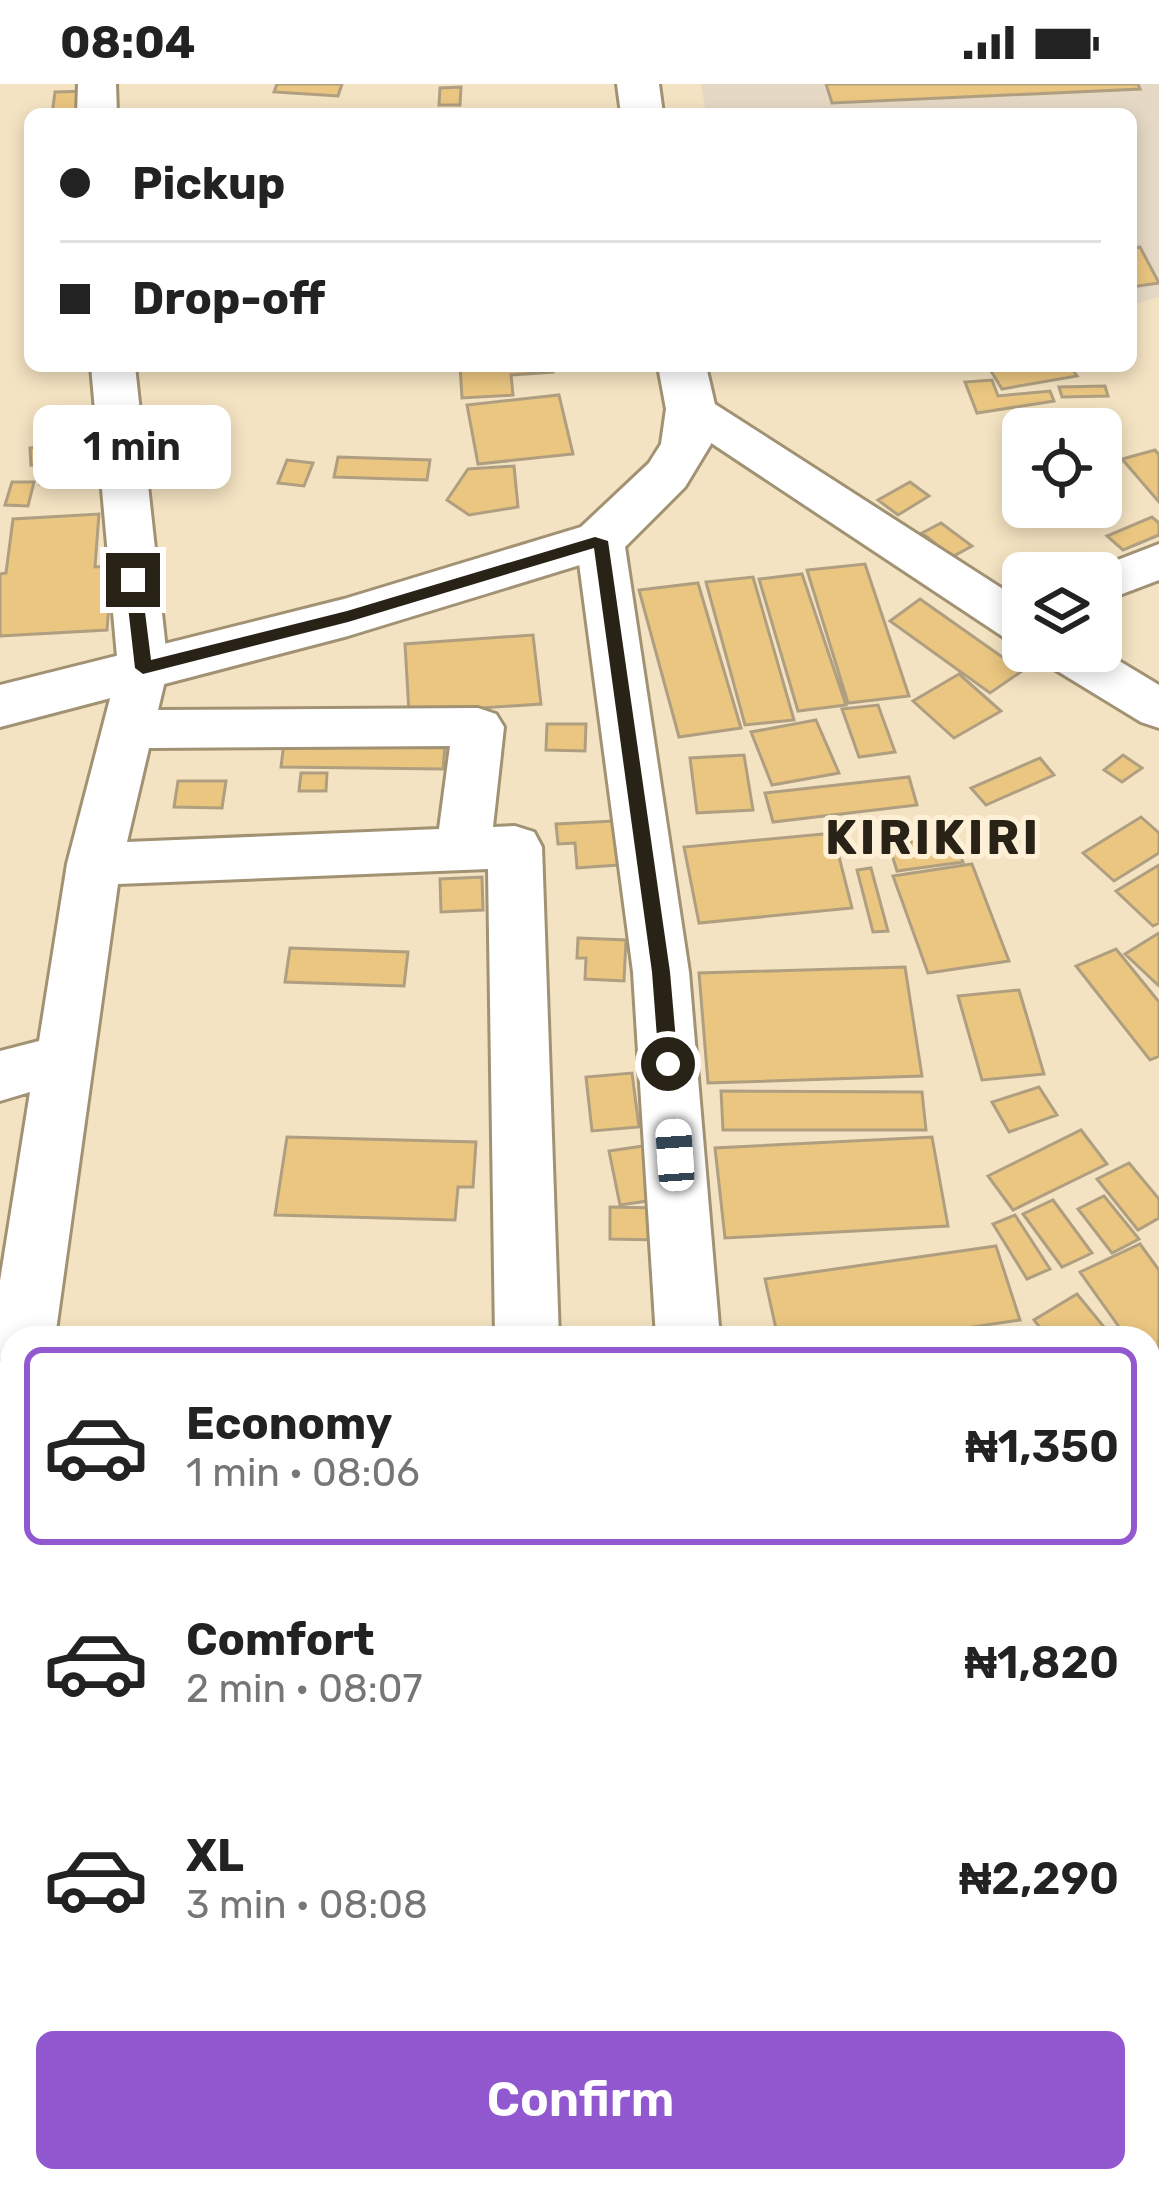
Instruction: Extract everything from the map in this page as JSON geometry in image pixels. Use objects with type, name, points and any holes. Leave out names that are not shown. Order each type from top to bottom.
[{"type":"main road","points":[[0,706],[348,617],[601,541],[667,475],[686,444],[686,388]]},
{"type":"street","points":[[24,1326],[94,864],[143,668],[114,372]]},
{"type":"street","points":[[686,388],[1002,609]]},
{"type":"street","points":[[601,541],[661,972],[687,1326]]},
{"type":"street","points":[[1122,576],[1159,560]]},
{"type":"street","points":[[1098,672],[1159,710]]},
{"type":"street","points":[[126,729],[478,727],[464,848]]},
{"type":"street","points":[[94,864],[515,847],[527,1326]]},
{"type":"street","points":[[0,1076],[64,1058]]},
{"type":"shaded area","points":[[701,84],[1159,84],[1159,297],[1137,303],[1137,108],[705,108]]},
{"type":"building","points":[[277,84],[342,84],[338,96],[274,92]]},
{"type":"building","points":[[826,84],[1138,84],[1140,89],[832,103]]},
{"type":"building","points":[[461,87],[460,105],[439,105],[440,88]]},
{"type":"building","points":[[93,91],[90,108],[53,108],[55,92]]},
{"type":"building","points":[[1140,247],[1159,283],[1137,286]]},
{"type":"building","points":[[460,372],[553,372],[511,375],[513,395],[462,398]]},
{"type":"building","points":[[992,372],[1074,372],[1077,376],[1002,389]]},
{"type":"building","points":[[992,380],[998,396],[1050,391],[1054,401],[977,413],[965,382]]},
{"type":"building","points":[[1105,386],[1108,396],[1062,397],[1059,387]]},
{"type":"building","points":[[559,395],[573,454],[478,464],[467,405]]},
{"type":"building","points":[[78,441],[79,459],[31,465],[30,448]]},
{"type":"building","points":[[1155,450],[1159,455],[1159,502],[1122,459]]},
{"type":"building","points":[[338,457],[430,460],[427,480],[334,477]]},
{"type":"building","points":[[287,460],[313,463],[304,486],[278,483]]},
{"type":"building","points":[[81,465],[79,483],[40,484],[43,467]]},
{"type":"building","points":[[514,466],[518,507],[469,515],[447,500],[468,469]]},
{"type":"building","points":[[12,482],[34,482],[28,506],[5,505]]},
{"type":"building","points":[[910,482],[929,496],[898,515],[878,500]]},
{"type":"building","points":[[99,514],[95,567],[112,566],[107,630],[0,636],[0,574],[6,573],[13,519]]},
{"type":"building","points":[[1152,517],[1159,523],[1159,535],[1123,550],[1107,536]]},
{"type":"building","points":[[941,523],[972,546],[952,557],[922,533]]},
{"type":"building","points":[[865,564],[909,696],[848,703],[807,570]]},
{"type":"building","points":[[802,574],[846,705],[798,711],[759,579]]},
{"type":"building","points":[[753,577],[794,720],[745,725],[706,582]]},
{"type":"building","points":[[698,583],[741,728],[679,737],[639,590]]},
{"type":"building","points":[[920,599],[1002,657],[1002,672],[1021,672],[990,693],[890,621]]},
{"type":"building","points":[[533,635],[541,704],[409,713],[405,644]]},
{"type":"building","points":[[959,674],[1001,711],[954,738],[913,701]]},
{"type":"building","points":[[878,705],[895,752],[859,757],[842,709]]},
{"type":"building","points":[[816,720],[839,773],[772,785],[751,732]]},
{"type":"building","points":[[547,724],[586,724],[585,751],[546,750]]},
{"type":"building","points":[[285,734],[446,736],[443,769],[281,767]]},
{"type":"building","points":[[744,755],[753,810],[697,813],[690,758]]},
{"type":"building","points":[[1123,755],[1142,768],[1122,782],[1104,770]]},
{"type":"building","points":[[1040,758],[1054,775],[986,805],[971,788]]},
{"type":"building","points":[[301,773],[327,773],[326,791],[299,791]]},
{"type":"building","points":[[909,777],[917,805],[773,822],[765,793]]},
{"type":"building","points":[[178,781],[226,781],[222,808],[174,807]]},
{"type":"building","points":[[1141,817],[1159,833],[1159,853],[1114,881],[1083,853]]},
{"type":"building","points":[[614,821],[618,865],[577,868],[575,843],[558,844],[556,824]]},
{"type":"building","points":[[833,833],[852,908],[699,923],[684,847]]},
{"type":"building","points":[[953,837],[963,862],[897,871],[889,845]]},
{"type":"building","points":[[972,864],[1009,961],[928,973],[893,876]]},
{"type":"building","points":[[1159,865],[1159,923],[1153,926],[1116,891]]},
{"type":"building","points":[[871,868],[888,931],[873,932],[857,870]]},
{"type":"building","points":[[482,877],[483,910],[441,912],[440,879]]},
{"type":"building","points":[[1159,933],[1159,986],[1125,954]]},
{"type":"building","points":[[578,938],[626,940],[624,981],[585,979],[586,958],[577,958]]},
{"type":"building","points":[[290,948],[408,952],[404,986],[285,982]]},
{"type":"building","points":[[1116,949],[1159,1002],[1159,1056],[1150,1060],[1076,966]]},
{"type":"building","points":[[905,967],[922,1076],[708,1083],[699,973]]},
{"type":"building","points":[[1019,990],[1044,1074],[982,1080],[958,996]]},
{"type":"building","points":[[632,1073],[639,1127],[592,1131],[586,1077]]},
{"type":"building","points":[[1039,1087],[1057,1115],[1009,1132],[992,1102]]},
{"type":"building","points":[[721,1091],[922,1092],[926,1130],[723,1130]]},
{"type":"building","points":[[1081,1130],[1107,1164],[1013,1210],[988,1176]]},
{"type":"building","points":[[287,1137],[476,1142],[473,1187],[458,1187],[455,1220],[275,1215]]},
{"type":"building","points":[[932,1137],[948,1226],[725,1238],[715,1148]]},
{"type":"building","points":[[643,1146],[654,1200],[620,1205],[609,1151]]},
{"type":"building","points":[[1129,1163],[1159,1199],[1159,1218],[1138,1230],[1097,1179]]},
{"type":"building","points":[[1104,1196],[1139,1239],[1112,1253],[1078,1209]]},
{"type":"building","points":[[1053,1200],[1092,1253],[1062,1267],[1023,1214]]},
{"type":"building","points":[[610,1207],[658,1208],[658,1240],[610,1239]]},
{"type":"building","points":[[1015,1215],[1050,1269],[1027,1279],[993,1224]]},
{"type":"building","points":[[1140,1244],[1159,1270],[1159,1326],[1118,1326],[1080,1272]]},
{"type":"building","points":[[996,1246],[1020,1320],[979,1326],[775,1326],[765,1279]]},
{"type":"building","points":[[1077,1294],[1103,1326],[1039,1326],[1034,1320]]},
{"type":"district","name":"KIRIKIRI","points":[[933,837]]},
{"type":"route","points":[[133,580],[143,668],[348,617],[601,541],[661,972],[668,1064]]}]
